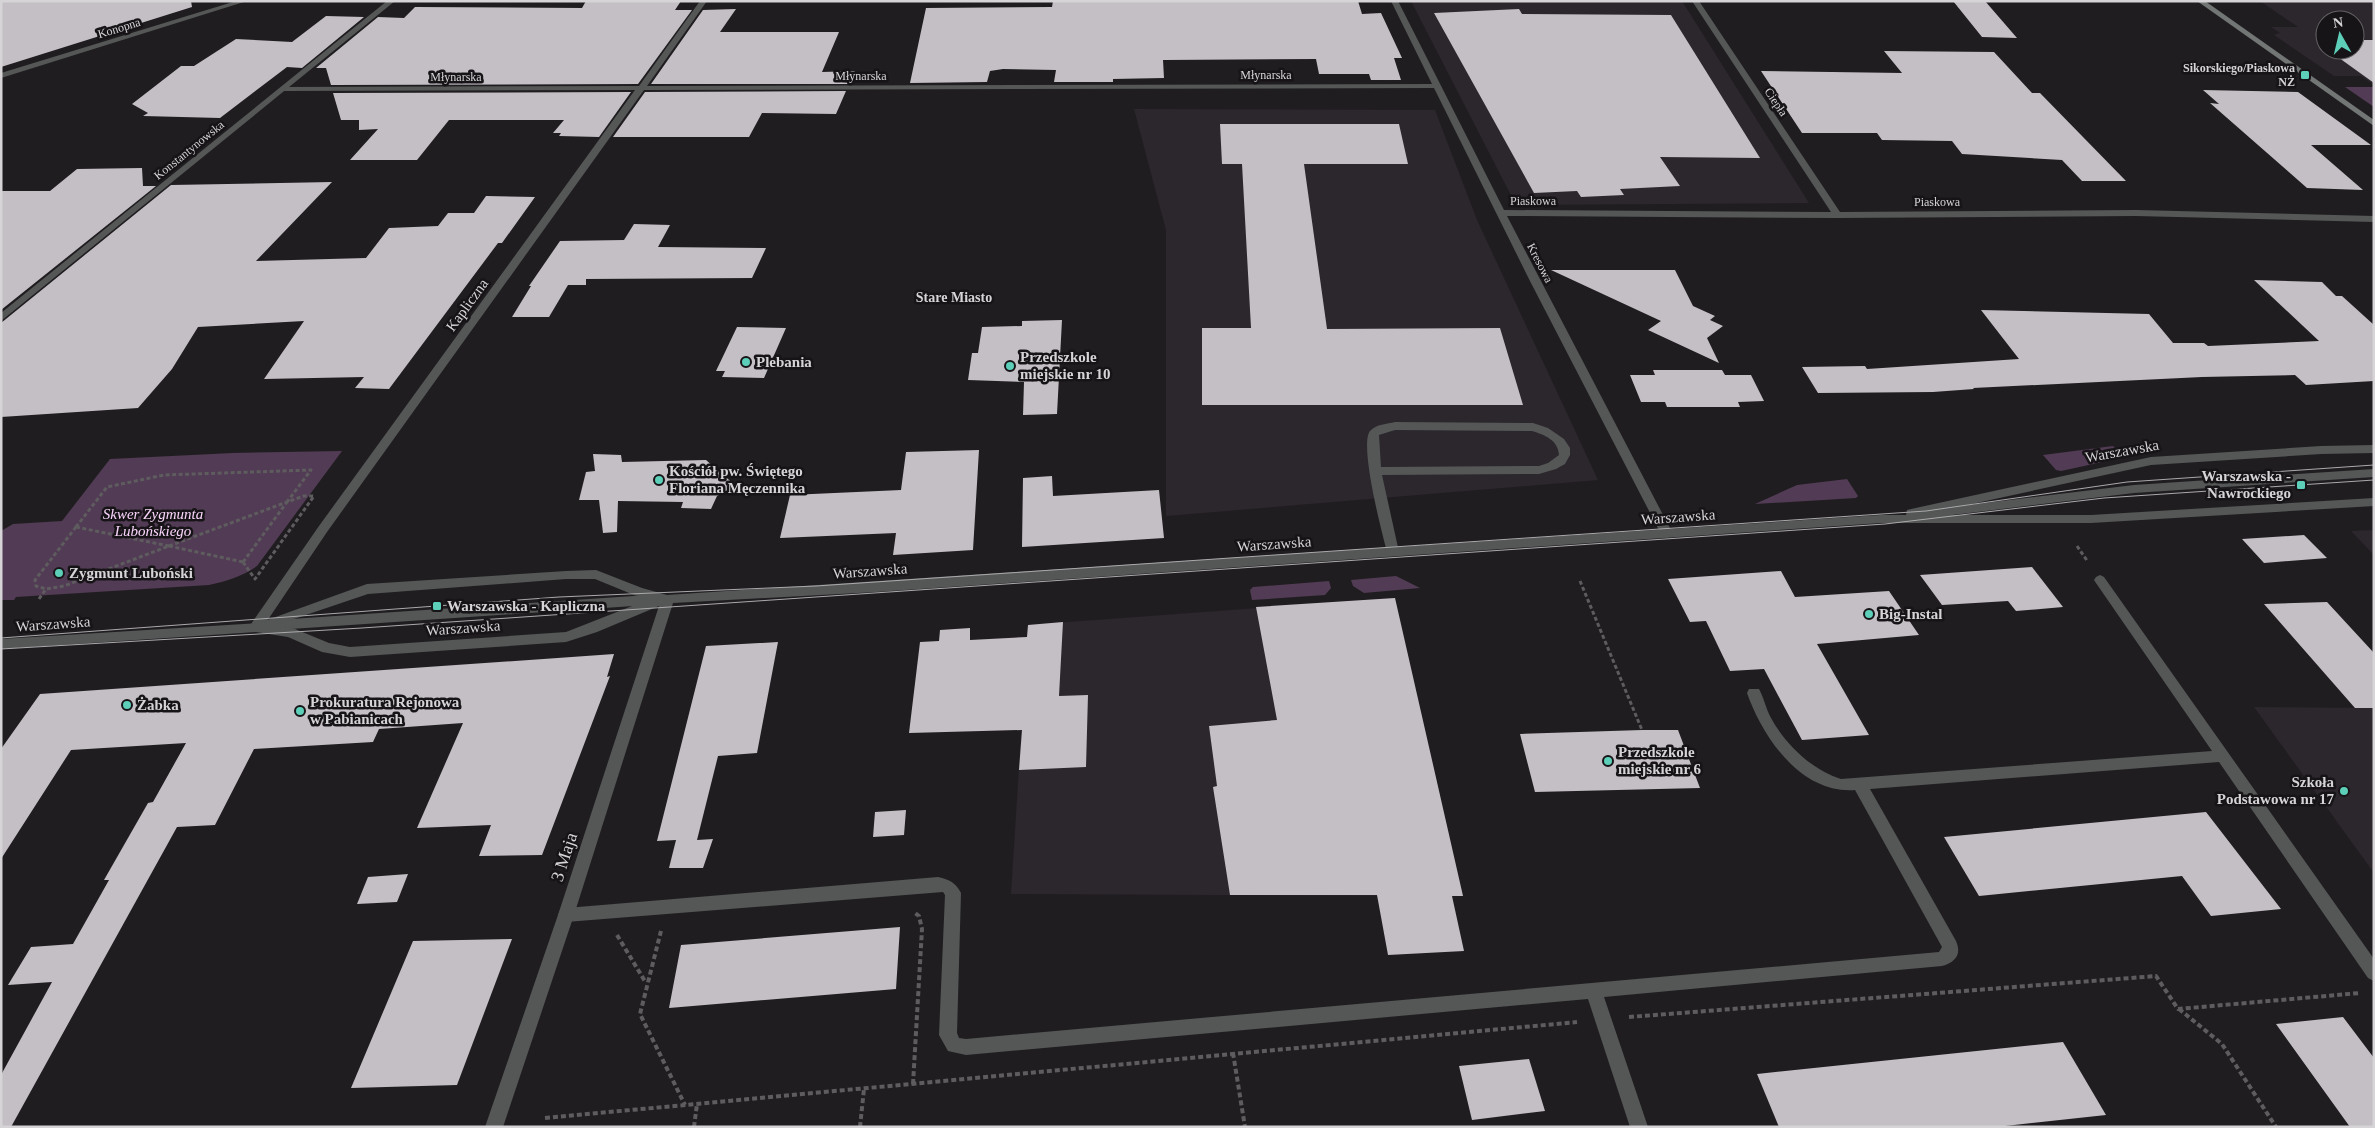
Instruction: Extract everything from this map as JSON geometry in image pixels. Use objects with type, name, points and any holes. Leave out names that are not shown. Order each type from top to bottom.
[{"type":"main road","points":[[2200,1],[2374,124]]},
{"type":"street","name":"Konopna","points":[[1,76],[244,1]]},
{"type":"street","name":"Konstantynowska","points":[[1,318],[392,1]]},
{"type":"street","name":"Kapliczna","points":[[256,627],[323,529],[704,1]]},
{"type":"street","name":"Kresowa","points":[[1394,1],[1501,213],[1668,534]]},
{"type":"street","name":"Ciepła","points":[[1695,1],[1837,215]]},
{"type":"street","name":"Młynarska","points":[[284,89],[1438,86]]},
{"type":"street","name":"Piaskowa","points":[[1501,213],[1837,215],[2136,213],[2374,219]]},
{"type":"street","points":[[1376,471],[1539,470],[1554,467],[1562,462],[1566,453],[1564,444],[1556,436],[1546,430],[1533,427],[1395,426],[1384,428],[1375,433],[1371,440],[1376,471],[1392,552]]},
{"type":"street","name":"Warszawska","points":[[1881,518],[2151,461],[2321,450],[2374,449]]},
{"type":"street","points":[[1881,518],[1978,510],[2125,490],[2374,473]]},
{"type":"street","name":"Warszawska","points":[[1,644],[256,627],[290,632],[338,651],[360,652],[566,637],[594,629],[651,603],[668,599],[876,588],[1881,518],[2091,519],[2374,502]]},
{"type":"street","name":"Warszawska","points":[[256,627],[294,616],[350,593],[367,589],[479,581],[596,574],[639,592],[668,599]]},
{"type":"street","points":[[2100,580],[2374,973]]},
{"type":"street","points":[[256,627],[668,599]]},
{"type":"street","name":"3 Maja","points":[[494,1127],[566,915],[668,599]]},
{"type":"street","points":[[1754,693],[1768,726],[1778,741],[1816,776],[1828,782],[1841,785],[2222,756]]},
{"type":"street","points":[[566,915],[928,885],[948,886],[953,893],[948,1035],[954,1045],[966,1048],[1942,959],[1950,954],[1950,946],[1860,785]]},
{"type":"street","points":[[1594,991],[1639,1127]]},
{"type":"path","points":[[76,527],[171,545],[243,562],[254,579],[314,496],[304,496],[287,502],[171,545],[64,586],[46,589],[36,586],[35,580],[76,527],[107,487],[164,475],[311,470],[287,502],[243,562]]},
{"type":"path","points":[[1580,581],[1642,730]]},
{"type":"path","points":[[39,599],[46,589]]},
{"type":"path","points":[[909,908],[919,916],[922,928],[913,1084]]},
{"type":"path","points":[[653,927],[662,926],[640,1014],[685,1105]]},
{"type":"path","points":[[624,929],[614,930],[647,983]]},
{"type":"path","points":[[545,1118],[1604,1019],[2156,976],[2178,1009],[2222,1044],[2276,1127]]},
{"type":"path","points":[[2178,1009],[2364,992]]},
{"type":"path","points":[[1233,1053],[1245,1127]]},
{"type":"path","points":[[860,1127],[864,1089]]},
{"type":"path","points":[[694,1127],[698,1104]]},
{"type":"shaded area","points":[[1411,1],[1682,1],[1809,203],[1516,205]]},
{"type":"shaded area","points":[[2260,1],[2374,1],[2374,85],[2361,76],[2334,76],[2274,35],[2280,33],[2271,27],[2298,27]]},
{"type":"shaded area","points":[[1134,109],[1435,110],[1477,220],[1598,480],[1166,516],[1166,230]]},
{"type":"shaded area","points":[[2374,530],[2374,555],[2351,531]]},
{"type":"shaded area","points":[[1395,598],[1463,896],[1011,894],[1028,625]]},
{"type":"shaded area","name":"Szkoła Podstawowa nr 17","points":[[2254,707],[2374,708],[2374,873]]},
{"type":"green space","points":[[2345,87],[2374,87],[2374,107]]},
{"type":"green space","points":[[2113,446],[2121,455],[2121,458],[2061,471],[2056,470],[2043,455]]},
{"type":"green space","name":"Skwer Zygmunta Lubońskiego","points":[[342,451],[257,566],[240,576],[209,585],[16,597],[14,600],[1,600],[1,531],[13,524],[62,521],[110,459],[233,453]]},
{"type":"green space","points":[[1847,479],[1858,496],[1856,498],[1755,504],[1797,485]]},
{"type":"green space","points":[[1396,576],[1420,588],[1364,593],[1353,586],[1351,580]]},
{"type":"green space","points":[[1329,581],[1331,588],[1325,595],[1252,600],[1250,590],[1253,587]]},
{"type":"building","points":[[1,1],[191,1],[192,7],[1,67]]},
{"type":"building","points":[[586,1],[681,1],[675,10],[692,10],[638,84],[331,85],[326,68],[316,68],[378,17],[404,18],[415,7],[582,8]]},
{"type":"building","points":[[1053,1],[1358,1],[1362,14],[1381,13],[1402,58],[1394,58],[1401,80],[1371,80],[1369,74],[1319,74],[1316,59],[1163,60],[1164,78],[1113,79],[1113,82],[1054,82],[1056,70],[1003,69],[990,71],[987,82],[910,83],[926,8],[1052,7]]},
{"type":"building","points":[[1953,1],[1985,1],[2017,38],[1982,37]]},
{"type":"building","points":[[736,9],[720,32],[839,32],[822,72],[855,71],[849,84],[651,84],[703,10]]},
{"type":"building","points":[[1519,9],[1522,14],[1671,15],[1760,158],[1660,157],[1680,186],[1620,189],[1624,195],[1581,197],[1577,191],[1534,193],[1434,13]]},
{"type":"building","points":[[326,16],[364,17],[302,68],[287,67],[220,118],[143,116],[148,113],[132,104],[181,66],[194,66],[236,39],[292,42]]},
{"type":"building","points":[[2365,40],[2374,40],[2374,83],[2342,60],[2365,60]]},
{"type":"building","points":[[1884,51],[1994,52],[2032,93],[2040,93],[2126,181],[2082,181],[2062,160],[1962,154],[1952,141],[1882,140],[1877,133],[1802,133],[1761,71],[1902,73]]},
{"type":"building","points":[[2203,90],[2298,92],[2371,145],[2311,145],[2363,190],[2307,188],[2210,103],[2219,104]]},
{"type":"building","points":[[846,91],[836,114],[762,113],[749,137],[613,137],[645,92]]},
{"type":"building","points":[[631,92],[599,137],[559,136],[561,133],[553,133],[564,120],[449,120],[417,160],[350,160],[378,129],[359,130],[359,120],[341,120],[333,93]]},
{"type":"building","points":[[1220,124],[1399,124],[1408,164],[1304,164],[1327,329],[1500,328],[1523,405],[1202,405],[1202,328],[1251,328],[1242,164],[1222,164]]},
{"type":"building","points":[[142,168],[143,186],[156,186],[1,310],[1,191],[50,191],[77,169]]},
{"type":"building","points":[[332,182],[256,261],[366,258],[389,228],[438,226],[448,213],[474,213],[486,196],[535,197],[502,243],[498,243],[389,389],[355,388],[364,377],[264,379],[304,321],[198,327],[172,369],[138,408],[1,417],[1,323],[171,185]]},
{"type":"building","points":[[634,224],[670,225],[658,247],[766,248],[752,278],[586,279],[586,285],[568,285],[549,317],[512,317],[531,286],[529,286],[560,241],[624,240]]},
{"type":"building","points":[[1551,270],[1675,270],[1693,306],[1715,316],[1710,320],[1723,326],[1707,338],[1719,363],[1648,330],[1661,321]]},
{"type":"building","points":[[2254,280],[2322,282],[2336,296],[2342,296],[2374,325],[2374,381],[2306,385],[2295,375],[2202,377],[1973,388],[1933,392],[1818,393],[1802,367],[1865,366],[1867,369],[2019,359],[1981,310],[2149,314],[2173,343],[2204,343],[2208,346],[2319,341]]},
{"type":"building","name":"Przedszkole miejskie nr 10","points":[[1062,320],[1057,414],[1023,415],[1024,382],[968,380],[972,353],[978,353],[982,327],[1022,326],[1022,321]]},
{"type":"building","name":"Plebania","points":[[737,327],[786,328],[764,378],[722,377],[725,371],[716,371]]},
{"type":"building","points":[[1653,370],[1722,370],[1725,375],[1751,375],[1764,401],[1738,402],[1740,407],[1667,407],[1665,402],[1641,402],[1630,375],[1655,375]]},
{"type":"building","points":[[979,450],[973,550],[893,555],[896,533],[780,538],[790,495],[901,490],[906,452]]},
{"type":"building","name":"Kościół pw. Świętego Floriana Męczennika","points":[[593,454],[621,455],[622,462],[706,460],[736,486],[717,496],[711,509],[681,508],[683,502],[618,501],[617,532],[603,533],[599,500],[579,500],[586,472],[595,471]]},
{"type":"building","points":[[1052,476],[1053,496],[1159,490],[1164,538],[1022,547],[1023,478]]},
{"type":"building","points":[[2304,535],[2327,558],[2264,563],[2242,539]]},
{"type":"building","points":[[2032,567],[2063,607],[2016,611],[2008,601],[1942,605],[1920,575]]},
{"type":"building","points":[[1781,571],[1795,597],[1889,591],[1919,635],[1817,644],[1869,735],[1802,740],[1764,669],[1730,671],[1706,621],[1690,622],[1668,579]]},
{"type":"building","points":[[1395,598],[1463,896],[1452,896],[1464,951],[1388,955],[1377,895],[1230,895],[1213,787],[1217,786],[1209,726],[1277,720],[1256,607]]},
{"type":"building","points":[[2327,602],[2374,653],[2374,708],[2355,708],[2264,604]]},
{"type":"building","points":[[1063,622],[1059,696],[1088,695],[1086,767],[1019,770],[1022,730],[909,733],[920,642],[939,641],[940,630],[970,628],[970,640],[1027,637],[1028,625]]},
{"type":"building","points":[[778,642],[757,753],[718,756],[697,840],[713,839],[703,868],[669,868],[676,840],[657,841],[706,646]]},
{"type":"building","points":[[614,654],[607,677],[610,676],[542,855],[479,856],[491,825],[417,828],[463,723],[379,729],[373,742],[254,749],[215,825],[177,827],[11,1127],[1,1127],[1,1075],[52,982],[8,985],[31,947],[73,944],[109,880],[104,880],[148,803],[153,802],[186,743],[71,750],[1,859],[1,749],[40,694]]},
{"type":"building","name":"Przedszkole miejskie nr 6","points":[[1678,730],[1700,788],[1535,792],[1520,734]]},
{"type":"building","points":[[906,810],[904,835],[873,837],[875,812]]},
{"type":"building","points":[[2206,812],[2281,909],[2211,916],[2182,876],[1979,896],[1944,837]]},
{"type":"building","points":[[408,874],[397,902],[357,904],[368,877]]},
{"type":"building","points":[[900,927],[896,989],[669,1008],[681,945]]},
{"type":"building","points":[[512,939],[457,1085],[351,1088],[413,941]]},
{"type":"building","points":[[2343,1017],[2374,1058],[2374,1127],[2350,1127],[2276,1024]]},
{"type":"building","points":[[2063,1042],[2106,1115],[1996,1127],[1779,1127],[1757,1074]]},
{"type":"building","points":[[1529,1059],[1545,1111],[1472,1120],[1459,1066]]},
{"type":"tram line","points":[[1,638],[559,597],[816,586],[1926,511],[2127,482],[2374,465]]},
{"type":"tram line","points":[[1,649],[362,628],[1885,524],[2104,498],[2374,480]]},
{"type":"place","name":"Sikorskiego/Piaskowa NŻ","points":[[2305,75]]},
{"type":"place","name":"Plebania","points":[[746,362]]},
{"type":"place","name":"Przedszkole miejskie nr 10","points":[[1010,366]]},
{"type":"place","name":"Kościół pw. Świętego Floriana Męczennika","points":[[659,480]]},
{"type":"place","name":"Warszawska - Nawrockiego","points":[[2301,485]]},
{"type":"place","name":"Zygmunt Luboński","points":[[59,573]]},
{"type":"place","name":"Warszawska - Kapliczna","points":[[437,606]]},
{"type":"place","name":"Big-Instal","points":[[1869,614]]},
{"type":"place","name":"Żabka","points":[[127,705]]},
{"type":"place","name":"Prokuratura Rejonowa w Pabianicach","points":[[300,711]]},
{"type":"place","name":"Przedszkole miejskie nr 6","points":[[1608,761]]},
{"type":"place","name":"Szkoła Podstawowa nr 17","points":[[2344,791]]},
{"type":"district","name":"Stare Miasto","points":[[954,297]]}]
